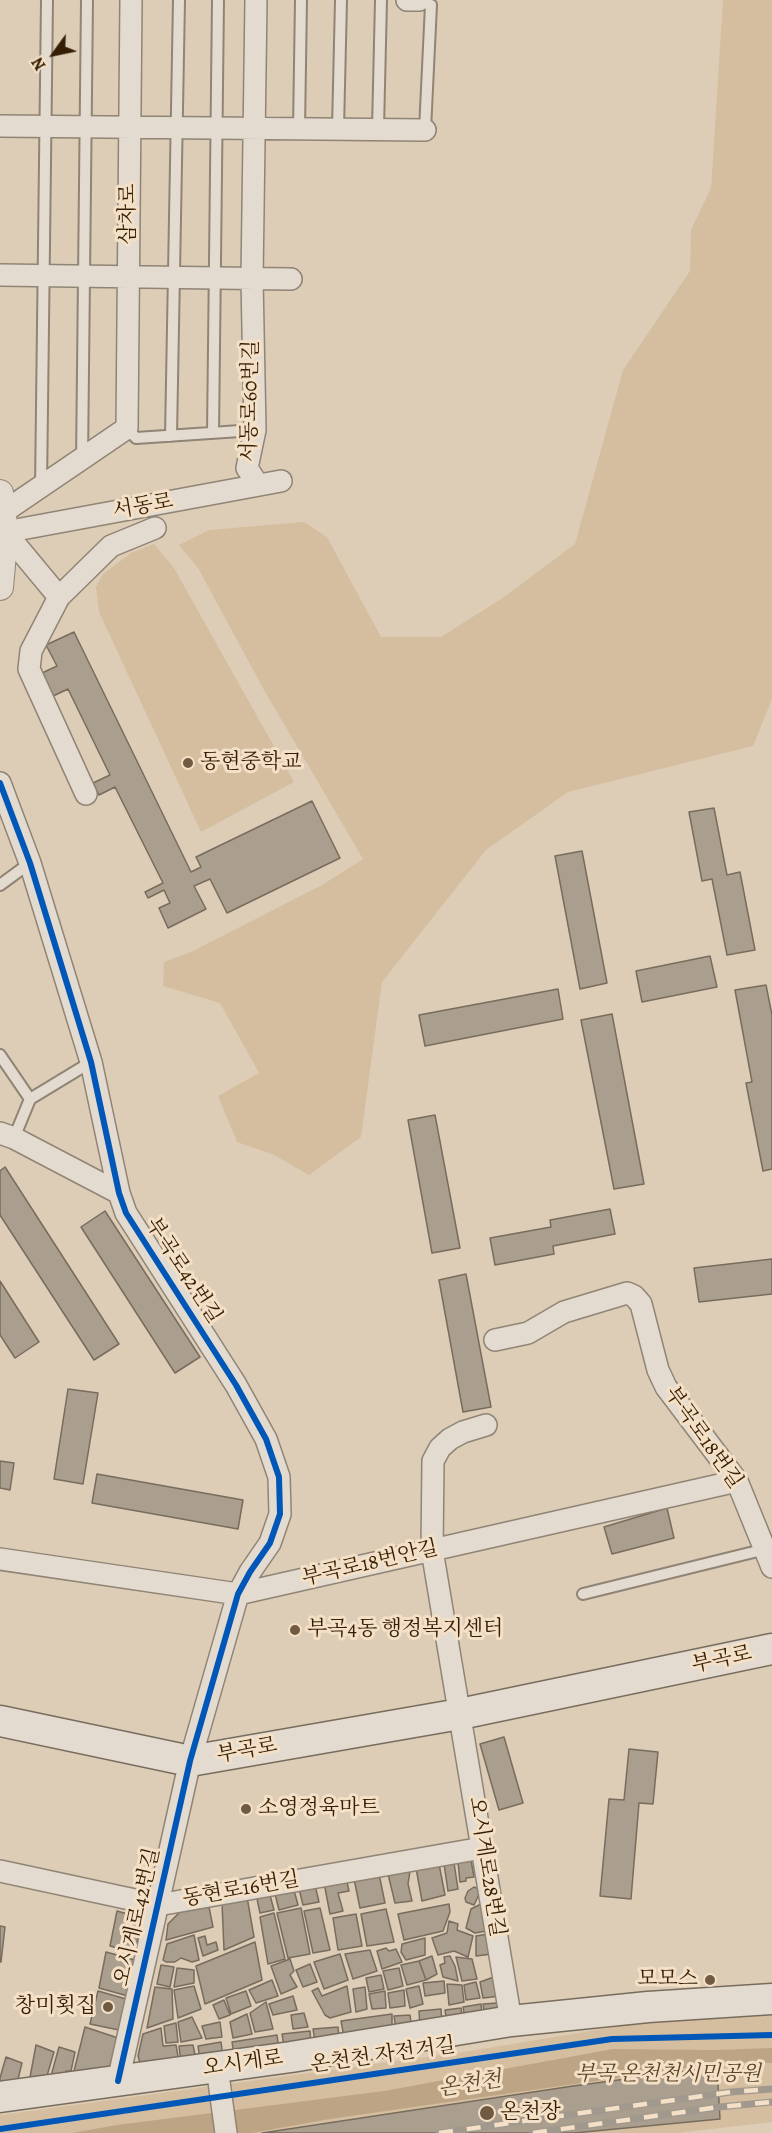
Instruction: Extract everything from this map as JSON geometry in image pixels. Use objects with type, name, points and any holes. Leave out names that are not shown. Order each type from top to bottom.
[{"type":"main road","name":"부곡로","points":[[0,1721],[190,1761],[460,1714],[772,1649]]},
{"type":"main road","name":"오시게로","points":[[0,2097],[291,2057],[511,2020],[648,2007],[772,1999]]},
{"type":"street","name":"삼차로","points":[[128,428],[131,0]]},
{"type":"street","name":"서동로60번길","points":[[256,0],[252,279],[255,430],[247,468],[258,485]]},
{"type":"street","points":[[0,126],[425,130]]},
{"type":"street","points":[[0,275],[291,279]]},
{"type":"street","points":[[2,513],[128,428]]},
{"type":"street","name":"서동로","points":[[2,513],[281,481]]},
{"type":"street","points":[[0,583],[2,513]]},
{"type":"street","points":[[2,513],[59,597]]},
{"type":"street","points":[[86,794],[29,669],[31,651],[59,597],[111,546],[155,528]]},
{"type":"street","name":"부곡로42번길","points":[[0,785],[30,863],[91,1062],[126,1213],[236,1385],[266,1439],[279,1477],[280,1514],[270,1543],[238,1594],[190,1761]]},
{"type":"street","points":[[7,1136],[120,1192]]},
{"type":"street","name":"부곡로18번길","points":[[495,1340],[528,1333],[564,1312],[627,1293],[634,1296],[641,1304],[658,1370],[666,1387],[737,1481],[769,1558]]},
{"type":"street","points":[[460,1714],[432,1550],[433,1461],[440,1448],[450,1438],[486,1425]]},
{"type":"street","name":"부곡로18번안길","points":[[0,1559],[238,1594],[737,1481]]},
{"type":"street","name":"오시게로28번길","points":[[460,1714],[511,2020]]},
{"type":"street","name":"오시게로42번길","points":[[118,2081],[190,1761]]},
{"type":"street","name":"동현로16번길","points":[[0,1871],[158,1905],[482,1848]]},
{"type":"street","points":[[217,2067],[226,2133]]},
{"type":"lane","points":[[41,488],[47,0]]},
{"type":"lane","points":[[82,461],[87,0]]},
{"type":"lane","points":[[171,436],[179,0]]},
{"type":"lane","name":"서동로60번길","points":[[213,433],[218,0]]},
{"type":"lane","points":[[299,129],[301,0]]},
{"type":"lane","points":[[338,129],[340,0]]},
{"type":"lane","points":[[378,129],[381,0]]},
{"type":"lane","points":[[415,0],[431,5],[425,130]]},
{"type":"lane","points":[[128,428],[136,438],[255,430]]},
{"type":"lane","points":[[0,885],[30,863]]},
{"type":"lane","points":[[0,1055],[30,1099]]},
{"type":"lane","points":[[7,1136],[30,1099],[91,1062]]},
{"type":"lane","name":"부곡로18번길","points":[[583,1594],[769,1558]]},
{"type":"green space","points":[[723,0],[772,0],[772,699],[753,746],[568,792],[486,850],[382,982],[361,1137],[309,1175],[274,1155],[237,1142],[218,1096],[259,1073],[220,1003],[163,986],[164,962],[193,951],[322,885],[363,859],[264,690],[198,568],[179,545],[209,530],[304,522],[327,537],[381,637],[441,637],[504,597],[575,544],[623,370],[690,271],[691,230],[711,188]]},
{"type":"green space","points":[[154,544],[174,568],[294,782],[201,832],[99,612],[96,587],[103,574],[131,553]]},
{"type":"green space","name":"부곡 온천천시민공원","points":[[772,2014],[772,2122],[676,2133],[0,2133],[0,2115],[470,2051],[639,2023],[649,2018]]},
{"type":"water","name":"온천천","points":[[772,2048],[772,2063],[728,2062],[330,2119],[252,2133],[72,2133],[117,2125],[384,2091],[613,2049]]},
{"type":"building","points":[[74,632],[191,872],[201,867],[196,857],[312,801],[340,858],[227,913],[210,879],[194,886],[206,909],[168,928],[159,908],[170,903],[164,890],[148,898],[145,892],[163,883],[115,787],[99,795],[93,783],[110,775],[68,689],[51,697],[40,674],[57,666],[46,645]]},
{"type":"building","points":[[714,808],[727,875],[740,872],[755,950],[727,955],[712,879],[702,881],[689,812]]},
{"type":"building","points":[[582,851],[607,983],[580,989],[555,856]]},
{"type":"building","points":[[710,956],[717,987],[642,1002],[636,971]]},
{"type":"building","points":[[766,985],[772,1015],[772,1169],[763,1171],[746,1083],[752,1082],[735,990]]},
{"type":"building","points":[[558,989],[563,1019],[425,1046],[419,1015]]},
{"type":"building","points":[[612,1014],[644,1184],[614,1189],[581,1020]]},
{"type":"building","points":[[435,1115],[460,1248],[432,1253],[408,1120]]},
{"type":"building","points":[[5,1167],[119,1344],[94,1360],[0,1215],[0,1171]]},
{"type":"building","points":[[610,1209],[615,1234],[553,1246],[554,1254],[495,1265],[490,1238],[551,1227],[550,1220]]},
{"type":"building","points":[[105,1211],[200,1357],[175,1373],[81,1227]]},
{"type":"building","points":[[772,1259],[772,1294],[699,1302],[694,1268]]},
{"type":"building","points":[[466,1274],[491,1407],[463,1412],[439,1280]]},
{"type":"building","points":[[0,1281],[39,1342],[15,1358],[0,1335]]},
{"type":"building","points":[[68,1389],[98,1393],[83,1484],[54,1479]]},
{"type":"building","points":[[0,1461],[14,1463],[10,1490],[0,1488]]},
{"type":"building","points":[[97,1474],[243,1500],[238,1529],[92,1503]]},
{"type":"building","points":[[667,1508],[674,1538],[612,1554],[604,1527]]},
{"type":"building","points":[[504,1737],[523,1803],[499,1810],[480,1744]]},
{"type":"building","points":[[629,1749],[658,1752],[653,1804],[639,1803],[631,1899],[600,1896],[609,1799],[624,1800]]},
{"type":"building","points":[[471,1860],[474,1877],[460,1882],[458,1862]]},
{"type":"building","points":[[454,1863],[458,1889],[448,1891],[444,1864]]},
{"type":"building","points":[[439,1864],[445,1895],[422,1901],[416,1868]]},
{"type":"building","points":[[410,1871],[408,1884],[412,1901],[395,1903],[388,1874]]},
{"type":"building","points":[[379,1874],[385,1903],[360,1908],[354,1879]]},
{"type":"building","points":[[346,1878],[349,1891],[338,1893],[343,1911],[330,1914],[324,1883]]},
{"type":"building","points":[[315,1885],[319,1902],[303,1905],[299,1889]]},
{"type":"building","points":[[474,1887],[481,1890],[474,1905],[466,1902],[465,1898],[468,1891]]},
{"type":"building","points":[[294,1890],[298,1905],[279,1910],[275,1894]]},
{"type":"building","points":[[270,1895],[274,1910],[260,1913],[257,1899]]},
{"type":"building","points":[[247,1897],[254,1937],[224,1950],[222,1903]]},
{"type":"building","points":[[449,1904],[450,1912],[443,1931],[404,1940],[398,1914]]},
{"type":"building","points":[[481,1904],[486,1931],[475,1933],[466,1928],[471,1909]]},
{"type":"building","points":[[209,1907],[213,1927],[166,1940],[168,1924],[180,1912]]},
{"type":"building","points":[[301,1908],[310,1954],[288,1958],[277,1913]]},
{"type":"building","points":[[320,1908],[330,1950],[313,1953],[304,1911]]},
{"type":"building","points":[[386,1909],[394,1942],[367,1946],[361,1914]]},
{"type":"building","points":[[117,1911],[135,1916],[140,1926],[135,1953],[110,1946]]},
{"type":"building","points":[[274,1913],[285,1959],[268,1964],[260,1917]]},
{"type":"building","points":[[356,1914],[362,1946],[338,1950],[333,1918]]},
{"type":"building","points":[[449,1921],[458,1924],[457,1930],[473,1936],[468,1957],[454,1951],[438,1955],[432,1938],[447,1933]]},
{"type":"building","points":[[0,1926],[5,1927],[1,1962],[0,1962]]},
{"type":"building","points":[[488,1934],[492,1954],[476,1956],[476,1936]]},
{"type":"building","points":[[194,1935],[199,1960],[192,1962],[181,1958],[175,1962],[166,1962],[163,1960],[167,1944]]},
{"type":"building","points":[[205,1936],[207,1945],[216,1942],[218,1950],[203,1956],[198,1938]]},
{"type":"building","points":[[425,1938],[425,1955],[406,1960],[401,1952],[402,1944]]},
{"type":"building","points":[[255,1942],[262,1980],[205,2004],[196,1966]]},
{"type":"building","points":[[386,1948],[389,1951],[396,1949],[402,1962],[382,1969],[377,1951]]},
{"type":"building","points":[[370,1950],[377,1971],[353,1979],[345,1954]]},
{"type":"building","points":[[106,1952],[135,1960],[128,1996],[99,1988]]},
{"type":"building","points":[[340,1954],[348,1980],[324,1989],[314,1962]]},
{"type":"building","points":[[432,1956],[437,1974],[426,1980],[419,1961]]},
{"type":"building","points":[[450,1956],[458,1981],[443,1977],[440,1965],[445,1963],[444,1957]]},
{"type":"building","points":[[456,1957],[472,1959],[477,1979],[462,1981]]},
{"type":"building","points":[[290,1959],[294,1971],[290,1975],[297,1987],[281,1994],[271,1966]]},
{"type":"building","points":[[419,1961],[426,1980],[407,1985],[401,1965]]},
{"type":"building","points":[[310,1964],[317,1982],[303,1987],[296,1970]]},
{"type":"building","points":[[161,1965],[174,1967],[170,1987],[157,1984]]},
{"type":"building","points":[[177,1968],[194,1970],[194,1983],[174,1987]]},
{"type":"building","points":[[399,1968],[403,1986],[388,1990],[383,1971]]},
{"type":"building","points":[[381,1975],[384,1989],[369,1992],[366,1978]]},
{"type":"building","points":[[496,1978],[501,1996],[483,1998],[480,1982]]},
{"type":"building","points":[[272,1980],[278,1996],[256,2003],[249,1990]]},
{"type":"building","points":[[444,1981],[445,1993],[425,1996],[423,1983]]},
{"type":"building","points":[[476,1982],[480,1998],[466,2000],[464,1985]]},
{"type":"building","points":[[447,1984],[462,1985],[464,2002],[449,2005]]},
{"type":"building","points":[[194,1986],[201,2009],[178,2018],[174,1990]]},
{"type":"building","points":[[347,1986],[351,2012],[330,2018],[325,2015],[312,1991],[318,1988],[322,1996]]},
{"type":"building","points":[[419,1986],[423,2004],[410,2008],[406,1989]]},
{"type":"building","points":[[155,1987],[172,1989],[173,2019],[147,2028]]},
{"type":"building","points":[[365,1987],[367,2009],[356,2012],[353,1989]]},
{"type":"building","points":[[404,1990],[405,2006],[390,2008],[388,1993]]},
{"type":"building","points":[[98,1991],[126,1999],[119,2030],[90,2024]]},
{"type":"building","points":[[246,1991],[251,2006],[231,2014],[226,1998]]},
{"type":"building","points":[[385,1991],[386,2008],[372,2009],[369,1994]]},
{"type":"building","points":[[293,1996],[297,2010],[273,2015],[269,2004]]},
{"type":"building","points":[[224,2000],[230,2015],[219,2019],[213,2005]]},
{"type":"building","points":[[266,2002],[273,2029],[255,2032],[250,2013]]},
{"type":"building","points":[[498,2003],[500,2014],[485,2016],[483,2004]]},
{"type":"building","points":[[481,2004],[482,2015],[465,2018],[463,2007]]},
{"type":"building","points":[[461,2008],[463,2022],[447,2024],[445,2010]]},
{"type":"building","points":[[441,2009],[442,2023],[420,2027],[419,2011]]},
{"type":"building","points":[[304,2013],[308,2027],[293,2029],[291,2015]]},
{"type":"building","points":[[247,2014],[252,2034],[233,2038],[230,2022]]},
{"type":"building","points":[[392,2014],[392,2032],[344,2037],[341,2021]]},
{"type":"building","points":[[410,2015],[412,2029],[396,2030],[394,2016]]},
{"type":"building","points":[[192,2017],[202,2038],[181,2042],[178,2022]]},
{"type":"building","points":[[220,2022],[222,2037],[206,2039],[202,2026]]},
{"type":"building","points":[[176,2023],[178,2042],[166,2043],[164,2026]]},
{"type":"building","points":[[85,2027],[118,2038],[109,2069],[77,2077],[74,2071]]},
{"type":"building","points":[[338,2027],[339,2038],[315,2041],[313,2029]]},
{"type":"building","points":[[161,2028],[163,2046],[176,2045],[179,2062],[141,2066],[138,2056],[143,2034]]},
{"type":"building","points":[[310,2031],[311,2044],[284,2046],[282,2034]]},
{"type":"building","points":[[277,2035],[279,2049],[234,2055],[232,2042]]},
{"type":"building","points":[[221,2042],[223,2057],[200,2060],[198,2046]]},
{"type":"building","points":[[36,2045],[54,2052],[44,2086],[28,2088]]},
{"type":"building","points":[[193,2045],[196,2060],[181,2062],[179,2046]]},
{"type":"building","points":[[59,2047],[75,2052],[71,2071],[66,2071],[63,2079],[51,2076]]},
{"type":"building","points":[[6,2057],[22,2063],[16,2087],[0,2090],[0,2078]]},
{"type":"building","points":[[717,2067],[720,2119],[574,2133],[262,2133],[573,2086]]},
{"type":"railway","points":[[439,2133],[731,2092],[772,2089]]},
{"type":"railway","points":[[533,2133],[719,2107],[772,2102]]},
{"type":"cycle path","points":[[0,783],[30,863],[91,1062],[119,1193],[126,1213],[236,1385],[266,1439],[279,1477],[280,1514],[270,1543],[238,1594],[190,1761],[118,2081]]},
{"type":"cycle path","name":"온천천 자전거길","points":[[0,2129],[612,2039],[772,2035]]},
{"type":"place","name":"동현중학교","points":[[188,763]]},
{"type":"place","name":"부곡4동 행정복지센터","points":[[295,1630]]},
{"type":"place","name":"소영정육마트","points":[[246,1809]]},
{"type":"place","name":"모모스","points":[[710,1980]]},
{"type":"place","name":"창미횟집","points":[[108,2007]]},
{"type":"place","name":"온천장","points":[[487,2113]]}]
